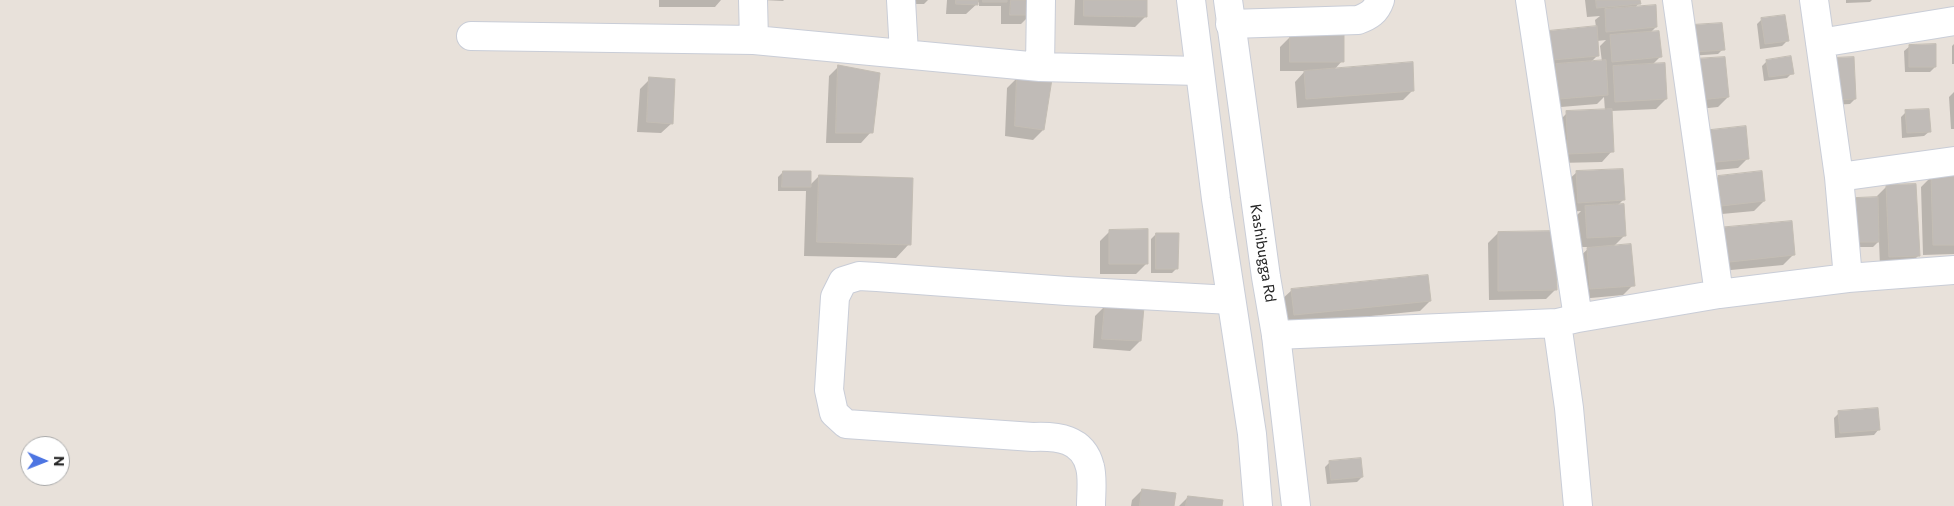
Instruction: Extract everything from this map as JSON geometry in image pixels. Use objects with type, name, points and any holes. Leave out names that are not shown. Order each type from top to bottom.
[{"type":"street","points":[[753,0],[754,40]]},
{"type":"street","points":[[901,0],[904,53]]},
{"type":"street","points":[[1040,67],[1041,0]]},
{"type":"street","points":[[1191,0],[1231,300],[1252,434],[1258,506]]},
{"type":"street","points":[[1229,12],[1358,20],[1370,16],[1378,7],[1380,0]]},
{"type":"street","points":[[1530,0],[1568,320],[1569,408],[1578,506]]},
{"type":"street","points":[[1677,0],[1719,294]]},
{"type":"street","points":[[1814,0],[1839,177],[1848,278]]},
{"type":"street","name":"Kashibugga Rd","points":[[1229,12],[1276,335],[1296,506]]},
{"type":"street","points":[[1820,43],[1954,21]]},
{"type":"street","points":[[471,36],[754,40],[1040,67],[1199,71]]},
{"type":"street","points":[[1839,177],[1954,161]]},
{"type":"street","points":[[1276,335],[1568,320],[1719,294],[1848,278],[1954,270]]},
{"type":"street","points":[[1091,506],[1090,467],[1082,450],[1069,440],[1050,437],[1033,438],[846,424],[834,413],[828,390],[835,297],[844,281],[859,276],[1066,292],[1231,300]]},
{"type":"building","points":[[956,0],[978,0],[978,5],[956,4]]},
{"type":"building","points":[[983,0],[1007,0],[1007,2],[983,2]]},
{"type":"building","points":[[1011,0],[1032,0],[1032,15],[1010,15]]},
{"type":"building","points":[[1084,0],[1147,0],[1147,17],[1084,16]]},
{"type":"building","points":[[1596,0],[1640,0],[1641,4],[1597,8]]},
{"type":"building","points":[[1656,5],[1657,27],[1606,32],[1605,9]]},
{"type":"building","points":[[1785,15],[1789,41],[1765,44],[1761,18]]},
{"type":"building","points":[[1722,23],[1725,50],[1694,52],[1692,25]]},
{"type":"building","points":[[1597,26],[1599,56],[1551,60],[1548,31]]},
{"type":"building","points":[[1659,31],[1662,57],[1612,62],[1610,35]]},
{"type":"building","points":[[1290,35],[1344,35],[1344,62],[1290,62]]},
{"type":"building","points":[[1936,44],[1936,67],[1909,67],[1909,45]]},
{"type":"building","points":[[1791,56],[1794,74],[1769,77],[1766,60]]},
{"type":"building","points":[[1725,57],[1729,97],[1698,100],[1694,59]]},
{"type":"building","points":[[1854,57],[1856,99],[1835,100],[1833,58]]},
{"type":"building","points":[[1606,60],[1608,95],[1559,99],[1556,64]]},
{"type":"building","points":[[1413,62],[1414,91],[1306,99],[1304,71]]},
{"type":"building","points":[[1665,63],[1667,99],[1615,102],[1613,66]]},
{"type":"building","points":[[838,65],[880,73],[873,133],[836,133]]},
{"type":"building","points":[[649,77],[675,79],[673,124],[647,122]]},
{"type":"building","points":[[1017,77],[1052,79],[1044,130],[1015,126]]},
{"type":"building","points":[[1612,109],[1614,152],[1568,154],[1566,111]]},
{"type":"building","points":[[1929,109],[1931,132],[1907,133],[1905,110]]},
{"type":"building","points":[[1746,126],[1749,159],[1705,163],[1702,131]]},
{"type":"building","points":[[1623,169],[1625,200],[1578,203],[1576,171]]},
{"type":"building","points":[[783,171],[811,171],[811,187],[782,187]]},
{"type":"building","points":[[1762,171],[1765,201],[1721,206],[1718,176]]},
{"type":"building","points":[[1954,174],[1954,245],[1933,245],[1931,175]]},
{"type":"building","points":[[819,175],[913,178],[911,245],[817,242]]},
{"type":"building","points":[[1916,184],[1920,256],[1889,257],[1886,185]]},
{"type":"building","points":[[1878,197],[1879,242],[1857,242],[1856,198]]},
{"type":"building","points":[[1624,204],[1626,236],[1587,238],[1585,206]]},
{"type":"building","points":[[1792,221],[1795,255],[1720,263],[1717,228]]},
{"type":"building","points":[[1148,229],[1148,264],[1109,264],[1109,230]]},
{"type":"building","points":[[1556,231],[1557,290],[1498,291],[1498,232]]},
{"type":"building","points":[[1156,233],[1179,233],[1178,269],[1156,269]]},
{"type":"building","points":[[1631,244],[1635,286],[1590,289],[1587,248]]},
{"type":"building","points":[[1428,275],[1431,301],[1294,315],[1291,289]]},
{"type":"building","points":[[1105,305],[1144,307],[1141,341],[1102,339]]},
{"type":"building","points":[[1878,408],[1880,430],[1840,433],[1838,411]]},
{"type":"building","points":[[1361,458],[1363,477],[1331,480],[1329,461]]},
{"type":"building","points":[[1142,489],[1176,493],[1174,506],[1140,506]]},
{"type":"building","points":[[1188,496],[1223,500],[1222,506],[1186,506]]}]
